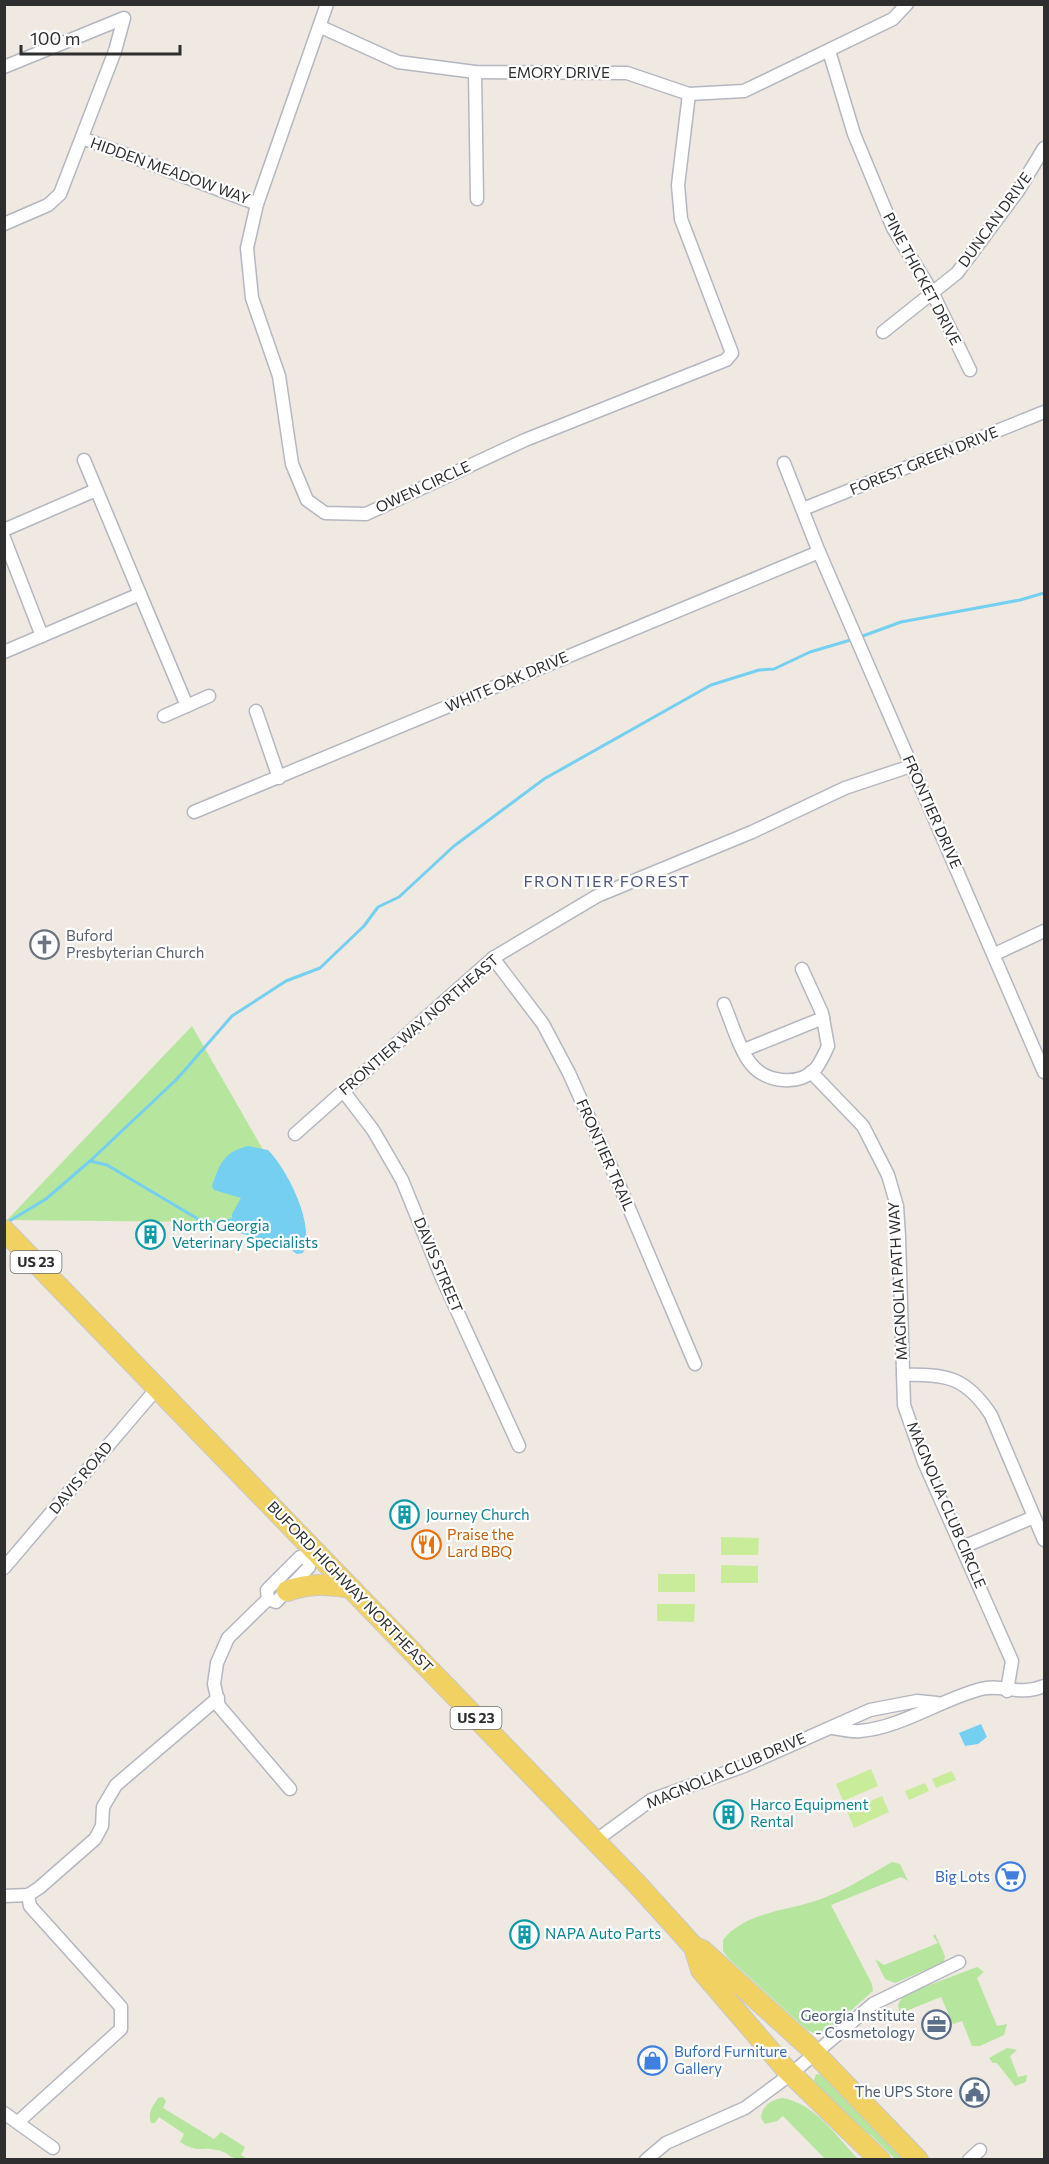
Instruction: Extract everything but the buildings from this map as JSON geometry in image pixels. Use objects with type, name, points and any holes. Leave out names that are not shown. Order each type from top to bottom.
[{"type":"main road","name":"BUFORD HIGHWAY NORTHEAST","points":[[4,1230],[158,1387],[313,1556],[351,1588],[595,1840],[694,1947]]},
{"type":"main road","points":[[287,1591],[308,1584],[323,1583],[351,1588]]},
{"type":"main road","name":"US 23","points":[[694,1947],[702,1950],[811,2049],[918,2160]]},
{"type":"main road","name":"US 23","points":[[694,1947],[701,1970],[791,2074],[867,2151],[880,2160]]},
{"type":"street","name":"OWEN CIRCLE","points":[[327,4],[321,27],[257,204],[247,248],[252,298],[279,376],[292,464],[307,500],[325,513],[366,514],[525,440],[726,360],[732,353],[681,219],[678,185],[689,94]]},
{"type":"street","name":"EMORY DRIVE","points":[[321,27],[398,62],[475,72],[627,73],[689,94],[744,91],[893,19],[907,4]]},
{"type":"street","points":[[4,67],[124,18],[115,51],[60,194],[48,205],[4,224]]},
{"type":"street","name":"PINE THICKET DRIVE","points":[[829,51],[854,134],[893,228],[932,292],[970,370]]},
{"type":"street","points":[[475,72],[477,199]]},
{"type":"street","name":"HIDDEN MEADOW WAY","points":[[82,138],[257,204]]},
{"type":"street","name":"DUNCAN DRIVE","points":[[883,332],[957,273],[1018,191],[1044,148]]},
{"type":"street","name":"FOREST GREEN DRIVE","points":[[803,509],[1044,412]]},
{"type":"street","points":[[84,460],[187,705]]},
{"type":"street","points":[[784,463],[803,509]]},
{"type":"street","points":[[4,530],[96,490]]},
{"type":"street","name":"FRONTIER DRIVE","points":[[803,509],[819,552],[995,954],[1044,1072]]},
{"type":"street","points":[[4,538],[42,636]]},
{"type":"street","name":"WHITE OAK DRIVE","points":[[194,812],[819,552]]},
{"type":"street","points":[[4,652],[140,594]]},
{"type":"street","points":[[164,716],[209,696]]},
{"type":"street","points":[[256,711],[279,778]]},
{"type":"street","name":"FRONTIER WAY NORTHEAST","points":[[295,1134],[493,958],[597,897],[752,832],[845,788],[911,766]]},
{"type":"street","points":[[995,954],[1044,931]]},
{"type":"street","name":"FRONTIER TRAIL","points":[[493,958],[543,1024],[568,1074],[620,1187],[695,1364]]},
{"type":"street","points":[[724,1004],[750,1064],[764,1075],[782,1080],[803,1078],[811,1072],[828,1046],[824,1018],[802,969]]},
{"type":"street","points":[[744,1050],[824,1018]]},
{"type":"street","name":"MAGNOLIA PATH WAY","points":[[811,1072],[863,1126],[888,1175],[897,1216],[903,1375]]},
{"type":"street","name":"DAVIS STREET","points":[[344,1092],[373,1130],[402,1180],[442,1278],[519,1446]]},
{"type":"street","points":[[903,1375],[939,1374],[968,1386],[991,1415],[1044,1540]]},
{"type":"street","name":"MAGNOLIA CLUB CIRCLE","points":[[903,1375],[904,1405],[924,1462],[1012,1661],[1007,1691]]},
{"type":"street","name":"DAVIS ROAD","points":[[4,1568],[158,1387]]},
{"type":"street","points":[[963,1547],[1034,1517]]},
{"type":"street","points":[[313,1556],[309,1567],[276,1602],[268,1599],[267,1590],[300,1557],[313,1556]]},
{"type":"street","points":[[268,1599],[228,1638],[217,1663],[214,1684],[219,1706],[290,1789]]},
{"type":"street","name":"MAGNOLIA CLUB DRIVE","points":[[831,1728],[860,1731],[922,1714],[937,1704],[985,1688],[1029,1692],[1044,1686]]},
{"type":"street","points":[[4,1896],[28,1895],[95,1839],[102,1826],[103,1807],[116,1785],[218,1698]]},
{"type":"street","name":"MAGNOLIA CLUB DRIVE","points":[[595,1840],[651,1800],[744,1766],[870,1710],[917,1701],[937,1704]]},
{"type":"street","points":[[886,1706],[890,1723]]},
{"type":"street","points":[[18,2122],[121,2029],[121,2007],[30,1906],[28,1895]]},
{"type":"street","points":[[646,2160],[676,2138],[736,2114],[791,2074],[811,2049],[873,2004],[959,1962]]},
{"type":"street","points":[[4,2113],[53,2148]]},
{"type":"street","points":[[969,2160],[980,2150]]},
{"type":"green space","points":[[192,1026],[305,1223],[7,1220]]},
{"type":"green space","points":[[721,1537],[759,1538],[758,1555],[721,1555]]},
{"type":"green space","points":[[721,1565],[758,1566],[758,1583],[721,1583]]},
{"type":"green space","points":[[658,1574],[695,1574],[695,1592],[658,1592]]},
{"type":"green space","points":[[657,1604],[695,1604],[694,1622],[657,1621]]},
{"type":"green space","points":[[871,1769],[878,1786],[843,1801],[836,1784]]},
{"type":"green space","points":[[952,1771],[956,1780],[936,1788],[932,1779]]},
{"type":"green space","points":[[925,1783],[929,1791],[909,1800],[905,1791]]},
{"type":"green space","points":[[882,1796],[889,1812],[854,1828],[847,1811]]},
{"type":"green space","points":[[892,1862],[900,1864],[908,1881],[901,1877],[831,1905],[872,1984],[873,1991],[827,2032],[816,2034],[807,2030],[723,1951],[723,1940],[744,1923],[756,1917],[830,1895]]},
{"type":"green space","points":[[935,1934],[945,1956],[944,1962],[895,1983],[885,1979],[875,1959],[884,1965],[938,1943],[933,1936]]},
{"type":"green space","points":[[977,1967],[984,1972],[977,1978],[997,2026],[1007,2024],[1004,2035],[980,2046],[972,2046],[962,2021],[953,2024],[941,1997],[901,2013],[899,2011],[898,2005],[903,1995]]},
{"type":"green space","points":[[1007,2048],[1017,2050],[1010,2056],[1018,2077],[1027,2075],[1026,2082],[1015,2086],[997,2063],[993,2063],[989,2058]]},
{"type":"green space","points":[[816,2074],[822,2075],[892,2145],[910,2159],[895,2159],[872,2136],[848,2120],[813,2083]]},
{"type":"green space","points":[[163,2097],[166,2101],[163,2108],[214,2139],[221,2132],[245,2147],[241,2155],[248,2159],[236,2158],[217,2150],[191,2148],[180,2142],[184,2134],[159,2117],[155,2123],[151,2123],[151,2110],[158,2098]]},
{"type":"green space","points":[[782,2098],[805,2107],[825,2122],[858,2159],[825,2159],[783,2116],[777,2121],[765,2124],[761,2118],[765,2107],[774,2100]]},
{"type":"water","points":[[248,1146],[268,1150],[291,1184],[298,1198],[306,1228],[303,1253],[297,1254],[287,1247],[240,1233],[232,1225],[232,1214],[241,1198],[214,1190],[212,1186],[224,1160],[233,1152]]},
{"type":"water","points":[[981,1724],[987,1737],[978,1744],[965,1746],[959,1733]]},
{"type":"waterway","points":[[860,637],[901,622],[1020,600],[1044,593]]},
{"type":"waterway","points":[[6,1223],[46,1199],[90,1161],[177,1079],[232,1016],[286,981],[320,968],[364,926],[378,907],[399,897],[454,846],[544,779],[711,685],[759,670],[774,669],[810,652],[854,639]]},
{"type":"waterway","points":[[90,1161],[107,1165],[198,1219],[213,1222],[231,1220]]},
{"type":"place","name":"Buford Presbyterian Church","points":[[45,945]]},
{"type":"place","name":"North Georgia Veterinary Specialists","points":[[151,1235]]},
{"type":"place","name":"Journey Church","points":[[405,1515]]},
{"type":"place","name":"Praise the Lard BBQ","points":[[426,1544]]},
{"type":"place","name":"Harco Equipment Rental","points":[[729,1814]]},
{"type":"place","name":"Big Lots","points":[[1011,1877]]},
{"type":"place","name":"NAPA Auto Parts","points":[[524,1934]]},
{"type":"place","name":"Georgia Institute - Cosmetology","points":[[936,2025]]},
{"type":"place","name":"Buford Furniture Gallery","points":[[653,2061]]},
{"type":"place","name":"The UPS Store","points":[[974,2092]]},
{"type":"district","name":"FRONTIER FOREST","points":[[607,881]]}]
